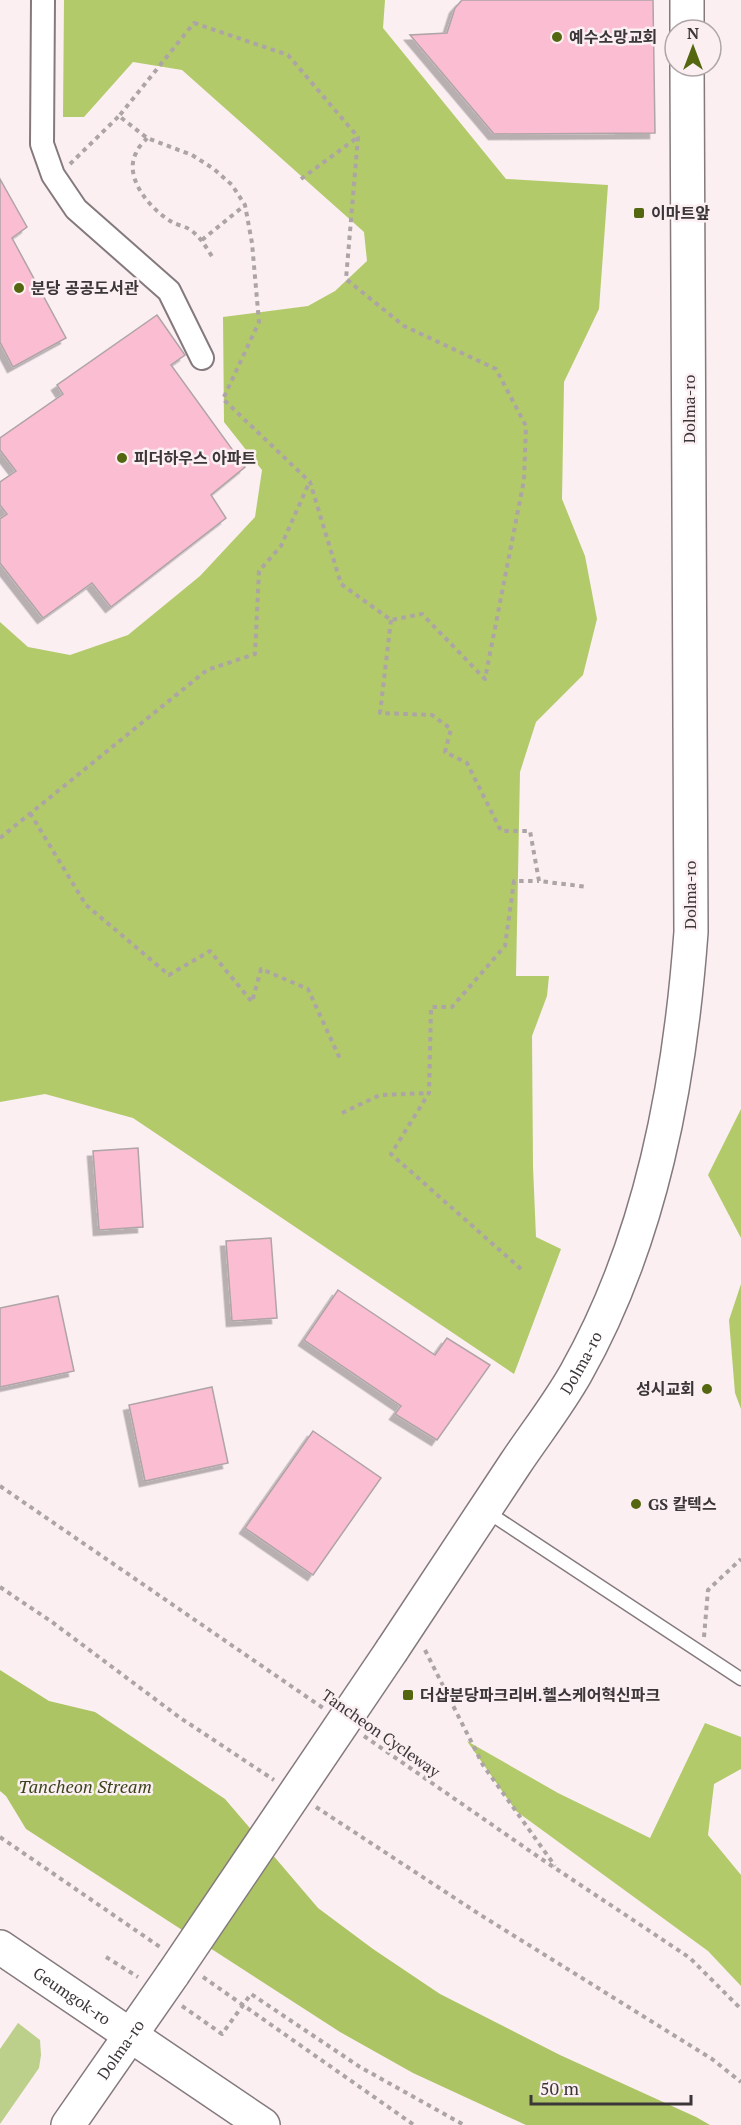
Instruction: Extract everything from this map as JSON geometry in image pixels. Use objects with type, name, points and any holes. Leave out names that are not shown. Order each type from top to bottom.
[{"type":"main road","points":[[687,0],[687,18]]},
{"type":"main road","name":"Dolma-ro","points":[[68,2125],[411,1622],[575,1374],[605,1314],[650,1190],[663,1135],[680,1040],[691,932],[687,78]]},
{"type":"main road","name":"Geumgok-ro","points":[[0,1947],[263,2125]]},
{"type":"street","points":[[43,0],[42,144],[53,175],[76,209],[111,232],[169,291],[202,358]]},
{"type":"lane","points":[[485,1510],[741,1678]]},
{"type":"path","points":[[70,165],[119,116],[194,24],[288,55],[358,136],[346,279],[404,326],[496,369],[526,426],[524,480],[485,679],[422,614],[391,620],[340,584],[310,482],[223,399],[259,322],[252,243],[245,205],[232,185],[214,169],[192,155],[147,138],[119,116]]},
{"type":"path","points":[[301,179],[358,136]]},
{"type":"path","points":[[147,138],[136,152],[133,162],[137,183],[155,208],[202,240],[213,258]]},
{"type":"path","points":[[202,240],[245,205]]},
{"type":"path","points":[[0,838],[207,670],[255,654],[259,571],[281,546],[310,482]]},
{"type":"path","points":[[391,620],[380,713],[432,715],[451,729],[445,752],[467,763],[501,831],[530,831],[539,880]]},
{"type":"path","points":[[30,813],[86,905],[169,975],[210,951],[252,1002],[261,969],[308,989],[340,1062]]},
{"type":"path","points":[[521,1269],[391,1154],[429,1093],[431,1007],[452,1007],[505,946],[514,880],[539,880],[588,887]]},
{"type":"path","points":[[342,1113],[380,1095],[429,1093]]},
{"type":"path","name":"Tancheon Cycleway","points":[[0,1486],[324,1708]]},
{"type":"path","points":[[702,1654],[708,1590],[741,1559]]},
{"type":"path","points":[[0,1587],[52,1622],[179,1717],[275,1780]]},
{"type":"path","points":[[411,1622],[483,1765],[558,1870]]},
{"type":"path","name":"Tancheon Cycleway","points":[[364,1736],[690,1958],[741,2009]]},
{"type":"path","points":[[313,1806],[479,1914],[712,2059],[741,2082]]},
{"type":"path","points":[[0,1837],[174,1972],[222,2034],[251,1994],[360,2067],[465,2125]]},
{"type":"path","points":[[106,1957],[174,1972],[245,2005],[414,2125]]},
{"type":"shaded area","points":[[64,0],[385,0],[383,28],[506,179],[608,185],[599,309],[564,382],[562,499],[585,556],[597,619],[583,675],[536,722],[520,772],[516,976],[549,976],[547,996],[532,1036],[536,1237],[561,1249],[514,1374],[133,1118],[45,1094],[0,1102],[0,622],[28,647],[70,655],[128,635],[200,576],[255,517],[262,470],[224,422],[223,317],[308,306],[335,291],[367,261],[364,232],[182,70],[133,62],[84,117],[63,117]]},
{"type":"shaded area","points":[[741,1109],[741,1238],[708,1175]]},
{"type":"shaded area","points":[[741,1284],[741,1409],[735,1393],[729,1320]]},
{"type":"shaded area","points":[[705,1723],[741,1737],[741,1769],[714,1784],[708,1835],[741,1875],[741,1986],[708,1951],[516,1811],[467,1741],[558,1793],[650,1838]]},
{"type":"shaded area","points":[[18,2023],[40,2040],[39,2068],[0,2124],[0,2049]]},
{"type":"water","name":"Tancheon Stream","points":[[0,1670],[49,1701],[95,1712],[225,1799],[318,1908],[373,1949],[440,1994],[560,2055],[710,2125],[526,2125],[413,2073],[340,2032],[26,1829],[6,1796],[0,1791]]},
{"type":"building","points":[[462,0],[653,0],[655,133],[494,134],[410,35],[447,33],[455,8]]},
{"type":"building","name":"분당 공공도서관","points":[[0,179],[27,227],[12,238],[66,338],[13,367],[0,342]]},
{"type":"building","name":"피더하우스 아파트","points":[[157,315],[185,355],[171,365],[245,467],[211,495],[226,518],[111,607],[92,583],[43,618],[0,563],[0,519],[7,514],[0,505],[0,482],[16,471],[0,450],[0,438],[63,394],[57,385]]},
{"type":"building","points":[[138,1148],[143,1227],[99,1230],[93,1151]]},
{"type":"building","points":[[271,1238],[277,1318],[232,1321],[226,1241]]},
{"type":"building","points":[[338,1290],[435,1355],[447,1338],[490,1365],[437,1440],[395,1414],[401,1406],[304,1340]]},
{"type":"building","points":[[58,1296],[74,1371],[0,1387],[0,1308]]},
{"type":"building","points":[[212,1387],[228,1463],[145,1481],[129,1405]]},
{"type":"building","points":[[313,1431],[381,1478],[313,1575],[245,1528]]},
{"type":"place","name":"예수소망교회","points":[[557,37]]},
{"type":"place","name":"이마트앞","points":[[639,213]]},
{"type":"place","name":"분당 공공도서관","points":[[19,288]]},
{"type":"place","name":"피더하우스 아파트","points":[[122,458]]},
{"type":"place","name":"성시교회","points":[[707,1389]]},
{"type":"place","name":"GS 칼텍스","points":[[636,1504]]},
{"type":"place","name":"더샵분당파크리버.헬스케어혁신파크","points":[[408,1695]]}]
